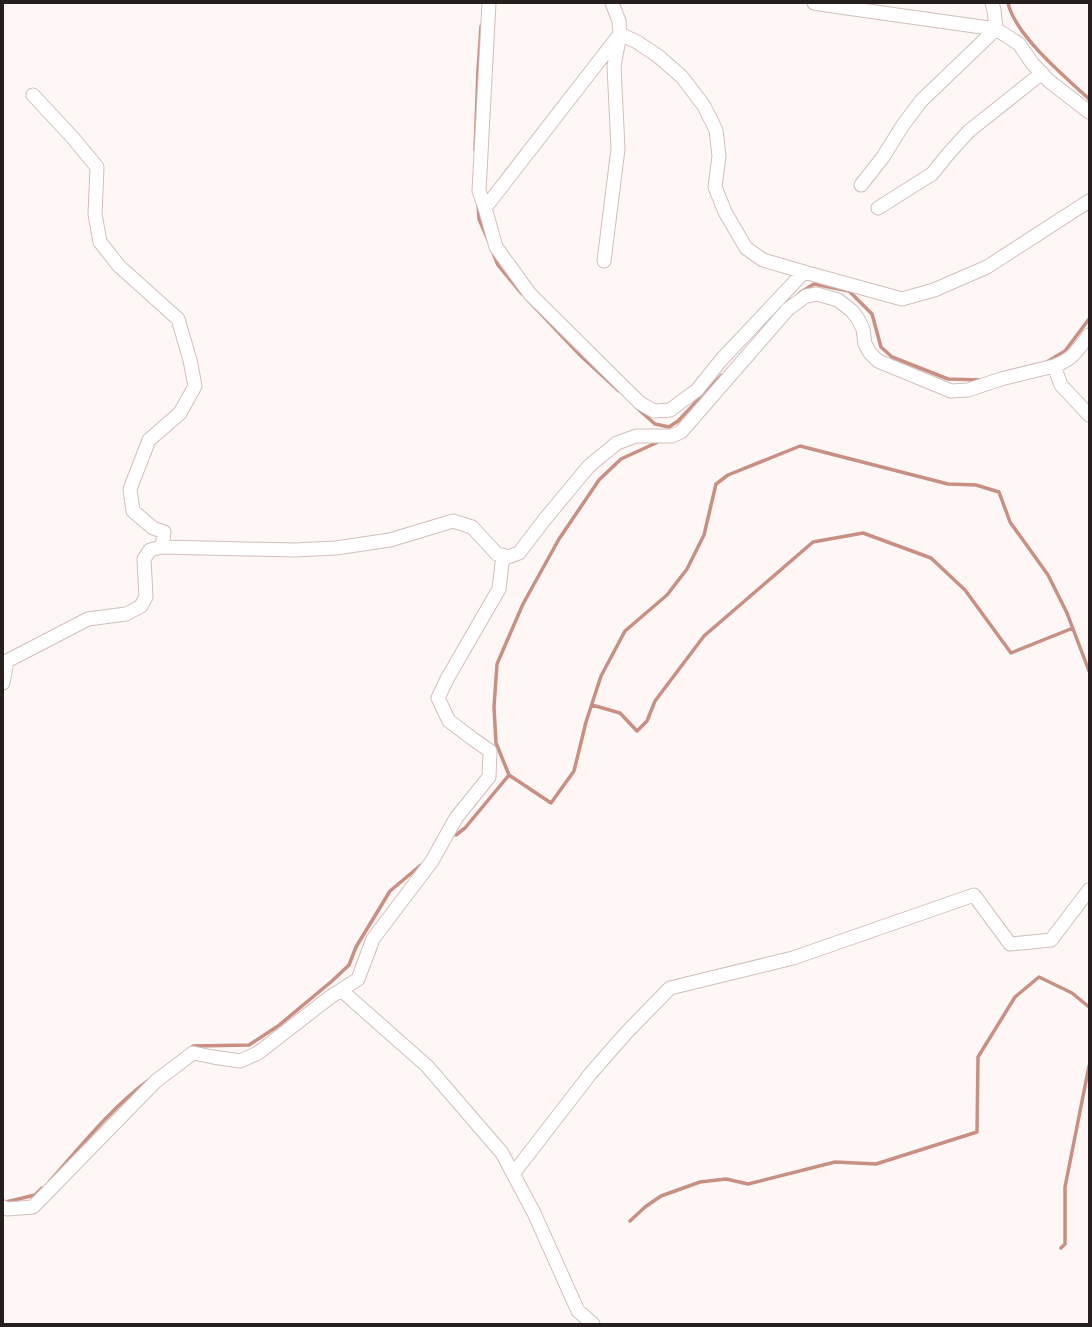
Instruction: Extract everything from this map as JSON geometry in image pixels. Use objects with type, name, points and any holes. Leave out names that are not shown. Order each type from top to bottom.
[{"type":"street","points":[[489,3],[479,191],[496,247],[530,294],[640,403],[654,411],[670,410],[697,390],[722,358],[804,272]]},
{"type":"street","points":[[604,261],[618,148],[614,66],[620,34],[619,21],[612,3]]},
{"type":"street","points":[[814,3],[844,6],[996,29],[1019,44],[1032,63],[1049,81],[1089,112]]},
{"type":"street","points":[[992,3],[996,29]]},
{"type":"street","points":[[861,185],[883,157],[903,125],[921,101],[996,29]]},
{"type":"street","points":[[485,208],[620,34]]},
{"type":"street","points":[[620,34],[637,42],[658,56],[682,77],[704,106],[716,130],[720,156],[715,187],[725,212],[746,248],[763,260],[902,299],[934,290],[987,267],[1089,201]]},
{"type":"street","points":[[878,208],[932,174],[969,131],[1042,73]]},
{"type":"street","points":[[33,95],[74,138],[97,167],[95,214],[100,242],[119,266],[178,319],[190,360],[195,386],[180,413],[150,440],[130,489],[133,510],[153,528],[164,532],[162,547]]},
{"type":"street","points":[[3,683],[7,661],[88,619],[126,614],[141,606],[146,596],[144,559],[150,550],[162,547],[294,550],[336,548],[390,540],[453,522],[472,527],[496,554],[508,557],[519,553],[545,518],[589,466],[617,443],[636,436],[672,436],[681,432],[788,309],[806,296],[817,294],[838,300],[852,311],[858,319],[863,329],[865,344],[870,353],[878,360],[951,391],[968,390],[1001,379],[1054,366],[1067,361],[1079,349],[1089,335]]},
{"type":"street","points":[[1054,366],[1061,385],[1089,415]]},
{"type":"street","points":[[3,1207],[7,1209],[33,1207],[156,1081],[193,1053],[240,1061],[252,1056],[358,979],[373,939],[432,861],[456,818],[489,777],[490,751],[449,721],[438,698],[447,679],[499,589],[503,556]]},
{"type":"street","points":[[513,1174],[591,1073],[627,1032],[670,988],[793,958],[974,895],[1010,944],[1051,940],[1089,890]]},
{"type":"street","points":[[341,990],[427,1066],[502,1153],[534,1213],[578,1311],[593,1324]]},
{"type":"waterway","points":[[1008,3],[1020,28],[1030,42],[1089,99]]},
{"type":"waterway","points":[[475,150],[481,26]]},
{"type":"waterway","points":[[478,204],[479,219],[488,240]]},
{"type":"waterway","points":[[493,253],[498,265],[522,294]]},
{"type":"waterway","points":[[797,296],[814,284],[849,291],[872,314],[881,347],[892,357],[948,379],[981,380]]},
{"type":"waterway","points":[[526,298],[581,356],[619,391]]},
{"type":"waterway","points":[[1045,363],[1065,351],[1089,319]]},
{"type":"waterway","points":[[637,408],[655,424],[669,427],[678,421],[722,375]]},
{"type":"waterway","points":[[658,442],[621,459],[599,480],[559,539],[523,604],[497,664],[494,707],[496,743],[509,775],[551,803],[574,771],[586,722],[601,676],[625,631],[667,595],[687,569],[704,535],[716,484],[728,475],[800,446],[948,484],[976,485],[999,492],[1010,522],[1048,575],[1067,613],[1089,671]]},
{"type":"waterway","points":[[592,705],[620,713],[637,731],[647,721],[655,701],[704,636],[813,542],[863,533],[931,558],[965,590],[1011,653],[1073,628]]},
{"type":"waterway","points":[[456,835],[465,828],[509,775]]},
{"type":"waterway","points":[[190,1049],[193,1046],[249,1045],[278,1026],[349,965],[356,947],[390,891],[421,865]]},
{"type":"waterway","points":[[630,1221],[645,1207],[661,1196],[700,1182],[726,1179],[748,1184],[835,1162],[876,1164],[977,1132],[978,1057],[1015,997],[1039,977],[1072,993],[1089,1007]]},
{"type":"waterway","points":[[1061,1248],[1065,1244],[1065,1187],[1089,1066]]},
{"type":"waterway","points":[[50,1181],[109,1115],[149,1080]]},
{"type":"waterway","points":[[3,1201],[6,1202],[35,1195],[42,1188]]}]
